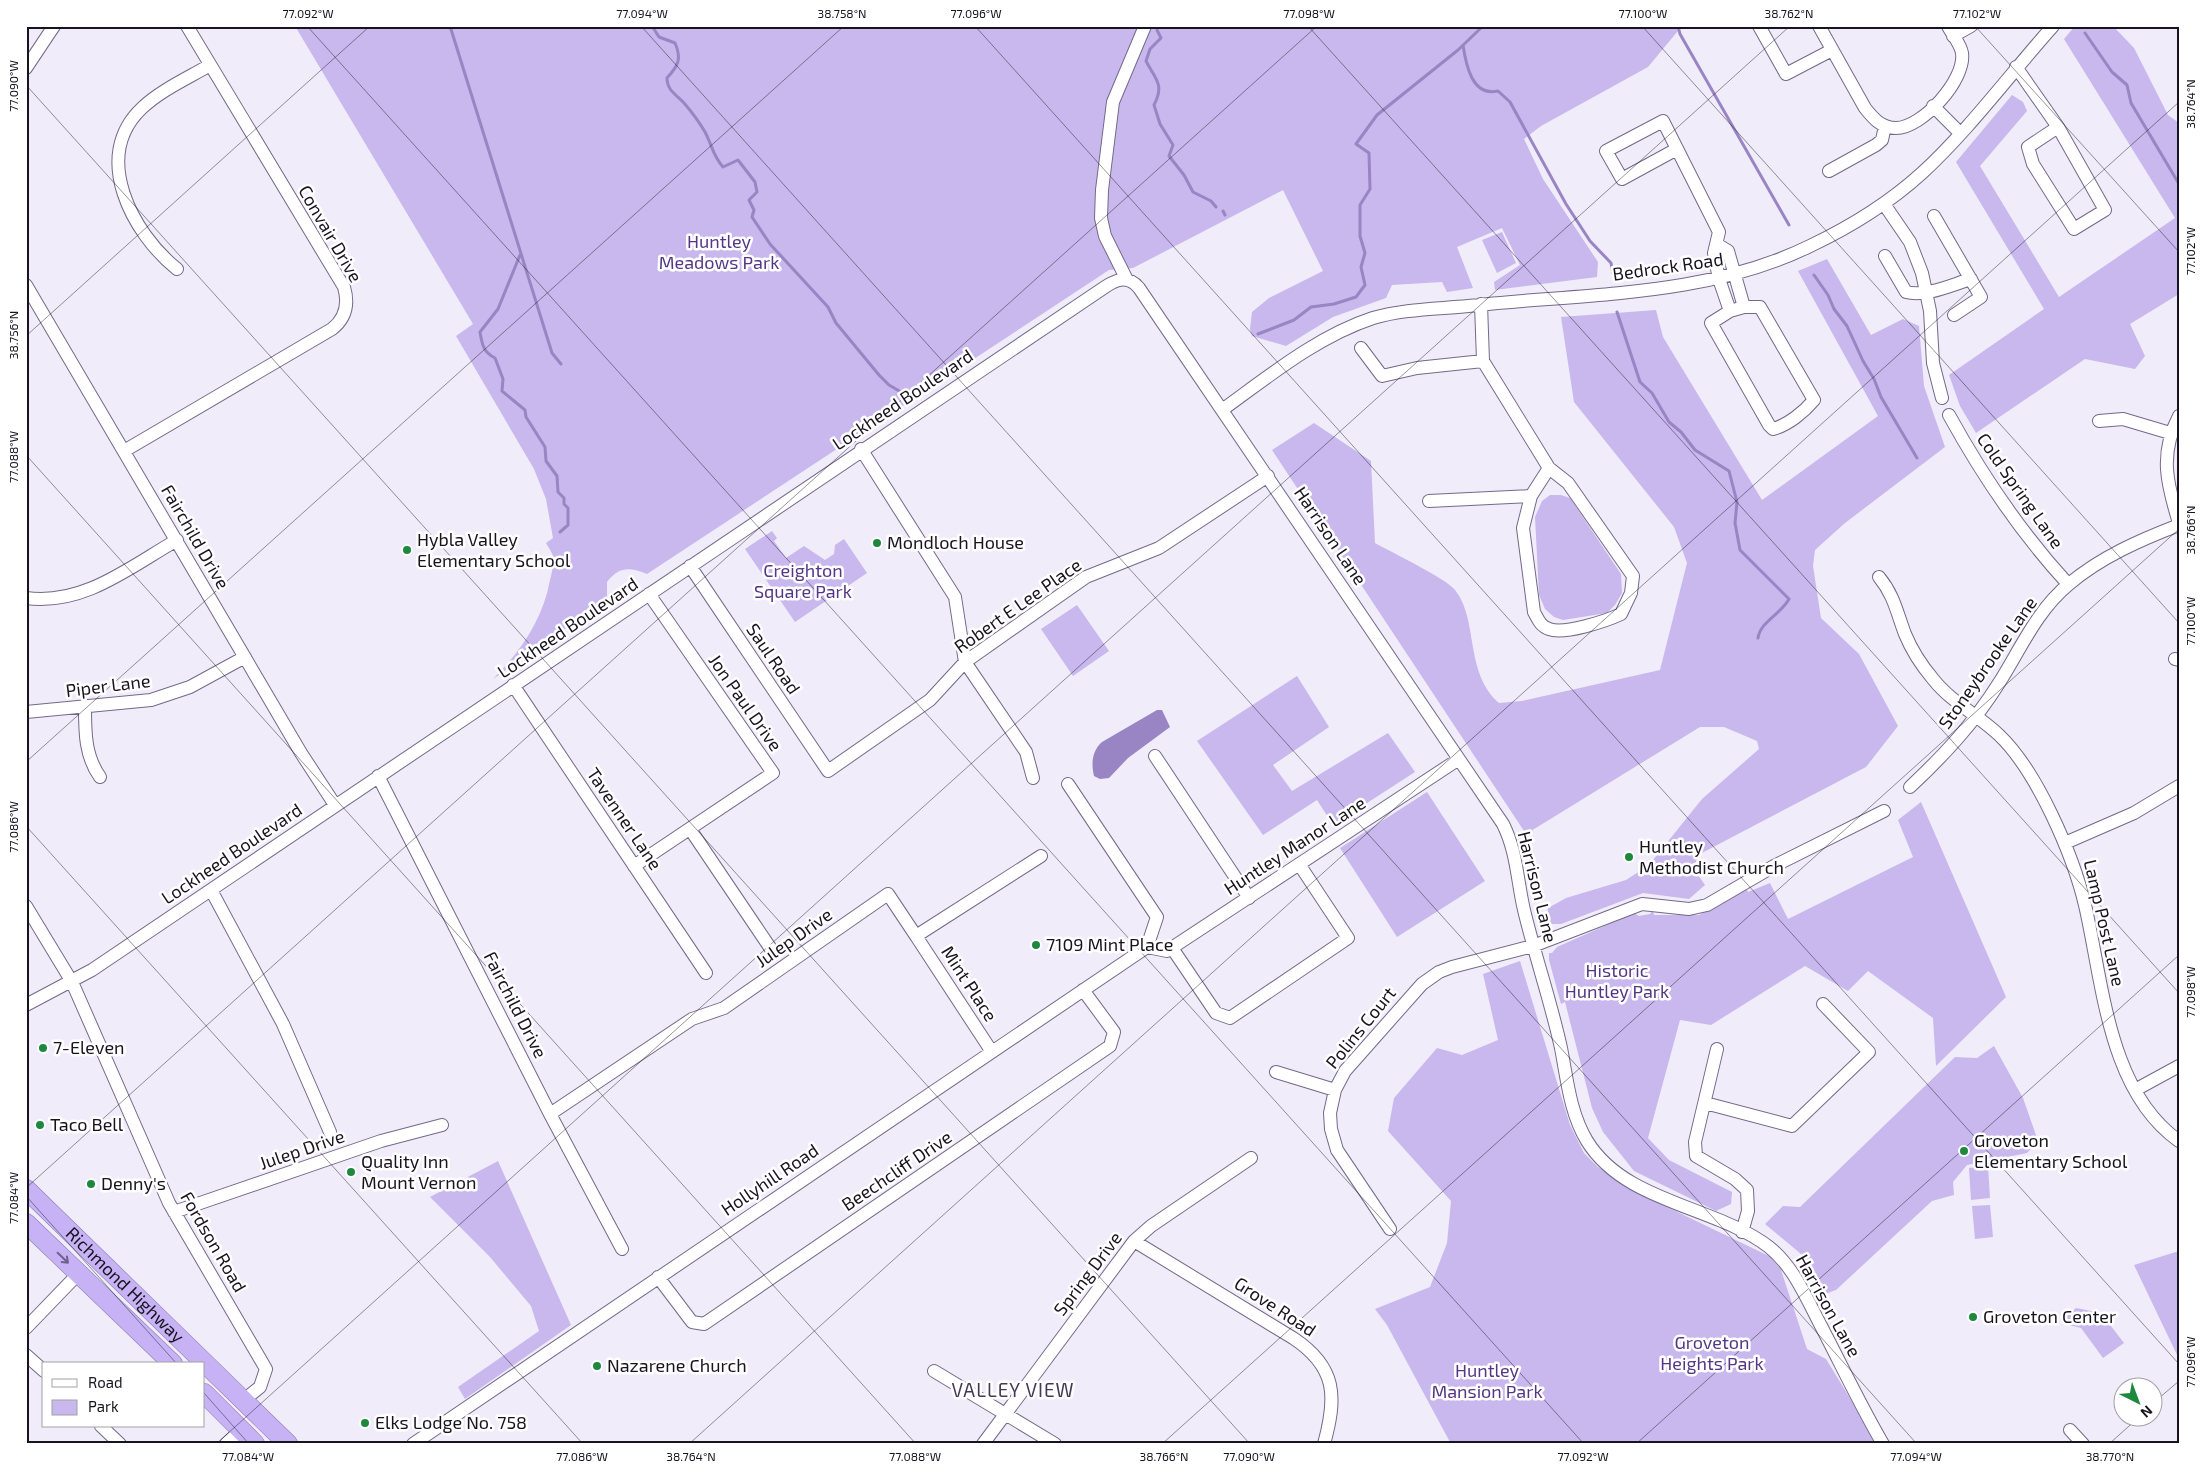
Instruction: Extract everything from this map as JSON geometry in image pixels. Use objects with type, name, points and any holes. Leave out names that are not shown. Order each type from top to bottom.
[{"type":"highway","name":"Richmond Highway","points":[[26,1189],[205,1362]]},
{"type":"highway","name":"Richmond Highway","points":[[26,1223],[171,1362]]},
{"type":"highway","name":"Richmond Highway","points":[[205,1362],[288,1444]]},
{"type":"highway","points":[[205,1395],[255,1444]]},
{"type":"street","points":[[26,68],[54,26]]},
{"type":"street","name":"Convair Drive","points":[[124,452],[332,329],[341,320],[347,305],[344,287],[187,26]]},
{"type":"street","points":[[1127,280],[1105,236],[1101,218],[1102,190],[1108,124],[1113,102],[1144,26]]},
{"type":"street","points":[[1759,26],[1786,74],[1832,50]]},
{"type":"street","points":[[1820,26],[1865,108],[1874,120],[1885,126],[1908,126],[1933,106],[1951,88],[1961,72],[1962,52],[1951,31],[1971,26]]},
{"type":"street","name":"Bedrock Road","points":[[1222,410],[1322,341],[1346,328],[1391,314],[1481,304],[1643,291],[1719,279],[1735,276],[1810,247],[1884,204],[1923,172],[1960,133],[2053,26]]},
{"type":"street","points":[[177,269],[159,255],[122,192],[118,176],[118,158],[124,133],[142,108],[210,65]]},
{"type":"street","points":[[2016,67],[2058,127],[2105,210],[2074,230],[2033,164],[2028,147],[2058,127]]},
{"type":"street","points":[[1933,106],[1960,133]]},
{"type":"street","points":[[1677,149],[1622,179],[1606,150],[1663,121],[1719,232],[1718,245],[1714,253],[1719,279],[1730,311]]},
{"type":"street","points":[[1830,171],[1876,145],[1882,140],[1885,126]]},
{"type":"street","points":[[1884,204],[1910,242],[1922,273],[1927,292],[1933,363],[1942,398]]},
{"type":"street","points":[[1934,216],[1981,297],[1954,315]]},
{"type":"street","points":[[1718,245],[1728,251],[1744,307]]},
{"type":"street","points":[[1886,256],[1906,292],[1914,294],[1927,292],[1971,280]]},
{"type":"street","name":"Lockheed Boulevard","points":[[26,1005],[72,982],[211,890],[860,449],[1105,287],[1118,280],[1127,280]]},
{"type":"street","name":"Harrison Lane","points":[[1127,280],[1139,288],[1268,476],[1509,835],[1533,946],[1560,1046],[1574,1110],[1583,1133],[1593,1150],[1609,1166],[1634,1182],[1677,1205],[1742,1232],[1769,1247],[1791,1270],[1883,1444]]},
{"type":"street","name":"Fairchild Drive","points":[[26,284],[301,753],[335,805]]},
{"type":"street","points":[[1481,304],[1483,361],[1550,468],[1568,483],[1633,576],[1631,593],[1621,614],[1602,622],[1558,631],[1548,629],[1539,623],[1534,612],[1523,528],[1531,496],[1550,468]]},
{"type":"street","points":[[1744,307],[1760,307],[1814,400],[1809,407],[1782,426],[1773,429],[1769,425],[1711,323],[1730,311],[1744,307]]},
{"type":"street","points":[[1361,348],[1382,376],[1417,368],[1483,361]]},
{"type":"street","name":"Cold Spring Lane","points":[[1949,415],[1962,439],[2020,526],[2068,584]]},
{"type":"street","points":[[2179,416],[2170,433],[2166,461],[2167,479],[2179,524]]},
{"type":"street","points":[[2098,421],[2123,419],[2170,433]]},
{"type":"street","points":[[860,449],[955,597],[965,662],[1026,752],[1033,778]]},
{"type":"street","name":"Robert E Lee Place","points":[[828,771],[930,700],[965,662],[1086,577],[1159,548],[1268,476]]},
{"type":"street","points":[[1429,501],[1531,496]]},
{"type":"street","name":"Stoneybrooke Lane","points":[[1910,786],[1946,752],[1976,717],[2033,625],[2068,584],[2121,549],[2179,524]]},
{"type":"street","points":[[26,598],[56,599],[85,592],[176,540]]},
{"type":"street","name":"Saul Road","points":[[690,566],[828,771]]},
{"type":"street","name":"Lamp Post Lane","points":[[1879,577],[1896,603],[1905,634],[1917,658],[1941,688],[1998,733],[2017,757],[2043,800],[2065,843],[2085,906],[2101,989],[2124,1069],[2146,1111],[2179,1141]]},
{"type":"street","name":"Jon Paul Drive","points":[[634,866],[773,773],[649,594]]},
{"type":"street","name":"Piper Lane","points":[[26,712],[135,703],[166,696],[208,678],[245,657]]},
{"type":"street","name":"Tavenner Lane","points":[[513,685],[706,973]]},
{"type":"street","points":[[85,708],[87,748],[100,777]]},
{"type":"street","points":[[1155,756],[1249,898]]},
{"type":"street","name":"Huntley Manor Lane","points":[[1172,948],[1459,759]]},
{"type":"street","name":"Fairchild Drive","points":[[378,776],[550,1114],[622,1249]]},
{"type":"street","points":[[1068,784],[1157,917],[1147,947],[1167,951],[1172,948],[1216,1013],[1230,1018],[1348,938],[1300,864]]},
{"type":"street","points":[[2065,843],[2134,813],[2179,786]]},
{"type":"street","name":"Polins Court","points":[[1390,1229],[1337,1150],[1330,1122],[1335,1090],[1345,1071],[1422,984],[1439,972],[1452,967],[1533,946],[1642,904],[1689,909],[1707,905],[1774,866],[1884,811]]},
{"type":"street","points":[[690,829],[771,949]]},
{"type":"street","points":[[916,936],[1042,856]]},
{"type":"street","points":[[211,890],[283,1024],[330,1132]]},
{"type":"street","name":"Julep Drive","points":[[550,1114],[692,1019],[724,1008],[888,894],[916,936]]},
{"type":"street","name":"Fordson Road","points":[[26,906],[72,982],[174,1212],[266,1368],[260,1387],[244,1400]]},
{"type":"street","name":"Mint Place","points":[[916,936],[992,1052]]},
{"type":"street","name":"Hollyhill Road","points":[[413,1444],[1147,947]]},
{"type":"street","name":"Beechcliff Drive","points":[[658,1278],[692,1322],[704,1324],[1110,1046],[1114,1032],[1083,990]]},
{"type":"street","points":[[1705,1104],[1792,1126],[1869,1052],[1824,1004]]},
{"type":"street","points":[[1717,1049],[1695,1142],[1696,1156],[1735,1179],[1746,1190],[1748,1211],[1742,1232]]},
{"type":"street","points":[[2135,1090],[2179,1066]]},
{"type":"street","points":[[1276,1072],[1335,1090]]},
{"type":"street","name":"Julep Drive","points":[[174,1212],[381,1141],[442,1125]]},
{"type":"street","name":"Spring Drive","points":[[983,1444],[1134,1241],[1151,1226],[1251,1158]]},
{"type":"street","name":"Grove Road","points":[[1134,1241],[1293,1338],[1316,1356],[1328,1374],[1333,1394],[1333,1406],[1324,1444]]},
{"type":"street","points":[[26,1328],[79,1273]]},
{"type":"street","points":[[26,1355],[42,1370]]},
{"type":"street","points":[[934,1371],[1055,1444]]},
{"type":"street","points":[[103,1428],[120,1444]]},
{"type":"street","points":[[226,1444],[241,1430]]},
{"type":"street","points":[[2070,1430],[2083,1444]]},
{"type":"green space","name":"Huntley Meadows Park","points":[[295,26],[1682,26],[1648,67],[1541,126],[1524,139],[1543,179],[1598,262],[1597,277],[1495,290],[1494,282],[1520,265],[1502,228],[1457,247],[1473,288],[1447,292],[1442,282],[1392,285],[1386,298],[1333,317],[1286,346],[1252,336],[1250,329],[1252,312],[1269,298],[1323,271],[1283,190],[1133,268],[1109,270],[647,574],[630,569],[616,573],[607,582],[607,600],[493,679],[513,657],[529,634],[547,594],[553,556],[546,543],[553,538],[546,499],[534,469],[456,336],[473,324]]},
{"type":"green space","points":[[2075,26],[2113,26],[2134,48],[2168,115],[2179,123],[2179,294],[2130,324],[2145,356],[2135,369],[2085,359],[1976,433],[1960,406],[1949,375],[2044,309],[1956,162],[2012,95],[2023,102],[2027,111],[1980,166],[2059,297],[2175,218],[2064,39]]},
{"type":"green space","points":[[1502,232],[1516,263],[1497,273],[1482,240]]},
{"type":"green space","points":[[1827,259],[1871,335],[1903,319],[1919,326],[1924,386],[1945,447],[1845,523],[1815,550],[1813,566],[1821,618],[1859,654],[1898,726],[1866,767],[1698,855],[1694,869],[1705,885],[1689,899],[1643,893],[1561,924],[1550,924],[1547,919],[1548,908],[1566,898],[1626,880],[1649,865],[1702,799],[1759,749],[1757,741],[1724,727],[1700,727],[1526,834],[1272,450],[1314,423],[1371,461],[1375,543],[1430,573],[1455,590],[1467,616],[1476,662],[1481,676],[1488,690],[1499,703],[1522,701],[1660,670],[1687,563],[1674,527],[1574,402],[1561,317],[1656,310],[1663,337],[1762,500],[1878,416],[1798,271]]},
{"type":"green space","points":[[1550,495],[1561,495],[1570,498],[1621,574],[1622,593],[1615,605],[1607,613],[1563,620],[1554,617],[1545,609],[1539,595],[1535,517],[1542,501]]},
{"type":"green space","name":"Creighton Square Park","points":[[772,531],[777,538],[774,541],[786,558],[804,546],[825,560],[834,554],[835,545],[844,539],[867,573],[795,622],[745,549]]},
{"type":"green space","points":[[1077,605],[1109,651],[1073,676],[1041,629]]},
{"type":"green space","points":[[1297,676],[1329,727],[1273,765],[1292,791],[1388,733],[1415,772],[1333,825],[1317,800],[1263,835],[1197,741]]},
{"type":"green space","points":[[1427,792],[1485,881],[1397,937],[1340,848]]},
{"type":"green space","name":"Historic Huntley Park","points":[[1921,802],[2006,997],[1936,1066],[1933,1018],[1868,971],[1848,991],[1805,966],[1711,1025],[1680,1020],[1648,1138],[1669,1160],[1732,1192],[1731,1204],[1716,1211],[1634,1171],[1603,1132],[1592,1108],[1565,1002],[1561,1004],[1549,960],[1549,953],[1552,953],[1557,947],[1634,913],[1639,916],[1650,914],[1653,910],[1654,915],[1699,915],[1747,889],[1748,892],[1770,883],[1788,919],[1913,857],[1898,820]]},
{"type":"green space","points":[[1520,961],[1570,1125],[1584,1153],[1598,1167],[1638,1193],[1771,1257],[1781,1270],[1807,1349],[1826,1359],[1878,1444],[1451,1444],[1387,1325],[1375,1309],[1430,1287],[1447,1243],[1451,1201],[1388,1131],[1394,1098],[1437,1048],[1462,1055],[1498,1040],[1483,974]]},
{"type":"green space","points":[[1994,1046],[2023,1098],[2038,1141],[2027,1153],[1967,1165],[1953,1182],[1954,1195],[1932,1201],[1836,1290],[1822,1295],[1801,1254],[1765,1224],[1783,1206],[1800,1207],[1955,1057],[1977,1058]]},
{"type":"green space","points":[[498,1161],[571,1325],[465,1399],[458,1387],[539,1331],[531,1306],[490,1257],[430,1197]]},
{"type":"green space","points":[[1988,1166],[1990,1198],[1971,1200],[1969,1168]]},
{"type":"green space","points":[[1990,1205],[1993,1237],[1975,1239],[1972,1206]]},
{"type":"green space","points":[[2179,1251],[2179,1359],[2134,1265]]},
{"type":"green space","points":[[2076,1308],[2101,1313],[2124,1343],[2103,1358],[2081,1328],[2065,1324],[2067,1316]]},
{"type":"shaded area","points":[[1157,710],[1162,710],[1170,727],[1128,758],[1109,778],[1100,779],[1094,776],[1093,758],[1096,749],[1102,742]]},
{"type":"waterway","points":[[450,26],[552,353],[561,364]]},
{"type":"waterway","points":[[652,26],[659,37],[675,43],[677,49],[678,62],[667,78],[671,90],[684,103],[701,126],[717,159],[723,167],[738,160],[755,182],[757,192],[749,200],[754,210],[752,217],[770,244],[828,307],[836,323],[879,375],[889,385],[901,392]]},
{"type":"waterway","points":[[1158,26],[1157,30],[1161,38],[1150,49],[1146,61],[1158,82],[1159,92],[1154,105],[1160,124],[1173,145],[1169,156],[1184,175],[1193,192],[1211,201],[1216,207]]},
{"type":"waterway","points":[[1258,334],[1294,320],[1311,307],[1334,304],[1356,297],[1365,285],[1361,267],[1365,253],[1360,236],[1360,205],[1370,189],[1369,153],[1356,144],[1377,115],[1458,50],[1483,26]]},
{"type":"waterway","points":[[1678,26],[1680,34],[1789,225]]},
{"type":"waterway","points":[[2085,33],[2112,72],[2127,85],[2131,103],[2179,184]]},
{"type":"waterway","points":[[1463,45],[1472,78],[1482,89],[1489,92],[1498,91],[1510,102],[1566,204],[1590,241],[1611,263],[1614,277]]},
{"type":"waterway","points":[[1223,211],[1225,215]]},
{"type":"waterway","points":[[520,255],[498,309],[480,332],[484,347],[495,358],[503,379],[502,391],[525,410],[526,417],[545,447],[546,461],[557,476],[558,492],[564,498],[564,504],[568,508],[568,525],[560,532]]},
{"type":"waterway","points":[[1814,275],[1828,295],[1834,309],[1847,326],[1881,397],[1917,458]]},
{"type":"waterway","points":[[1617,312],[1640,382],[1652,393],[1669,422],[1681,432],[1695,450],[1729,471],[1737,502],[1735,523],[1740,550],[1789,599],[1763,627],[1758,638]]},
{"type":"place","name":"Mondloch House","points":[[877,543]]},
{"type":"place","name":"Hybla Valley Elementary School","points":[[407,550]]},
{"type":"place","name":"Huntley Methodist Church","points":[[1629,857]]},
{"type":"place","name":"7109 Mint Place","points":[[1036,945]]},
{"type":"place","name":"7-Eleven","points":[[43,1048]]},
{"type":"place","name":"Taco Bell","points":[[40,1125]]},
{"type":"place","name":"Groveton Elementary School","points":[[1964,1151]]},
{"type":"place","name":"Quality Inn Mount Vernon","points":[[351,1172]]},
{"type":"place","name":"Denny's","points":[[91,1184]]},
{"type":"place","name":"Groveton Center","points":[[1973,1317]]},
{"type":"place","name":"Nazarene Church","points":[[597,1366]]},
{"type":"place","name":"Elks Lodge No. 758","points":[[365,1423]]},
{"type":"district","name":"VALLEY VIEW","points":[[1013,1390]]},
{"type":"park label","name":"Groveton Heights Park","points":[[1712,1354]]},
{"type":"park label","name":"Huntley Mansion Park","points":[[1487,1381]]}]
